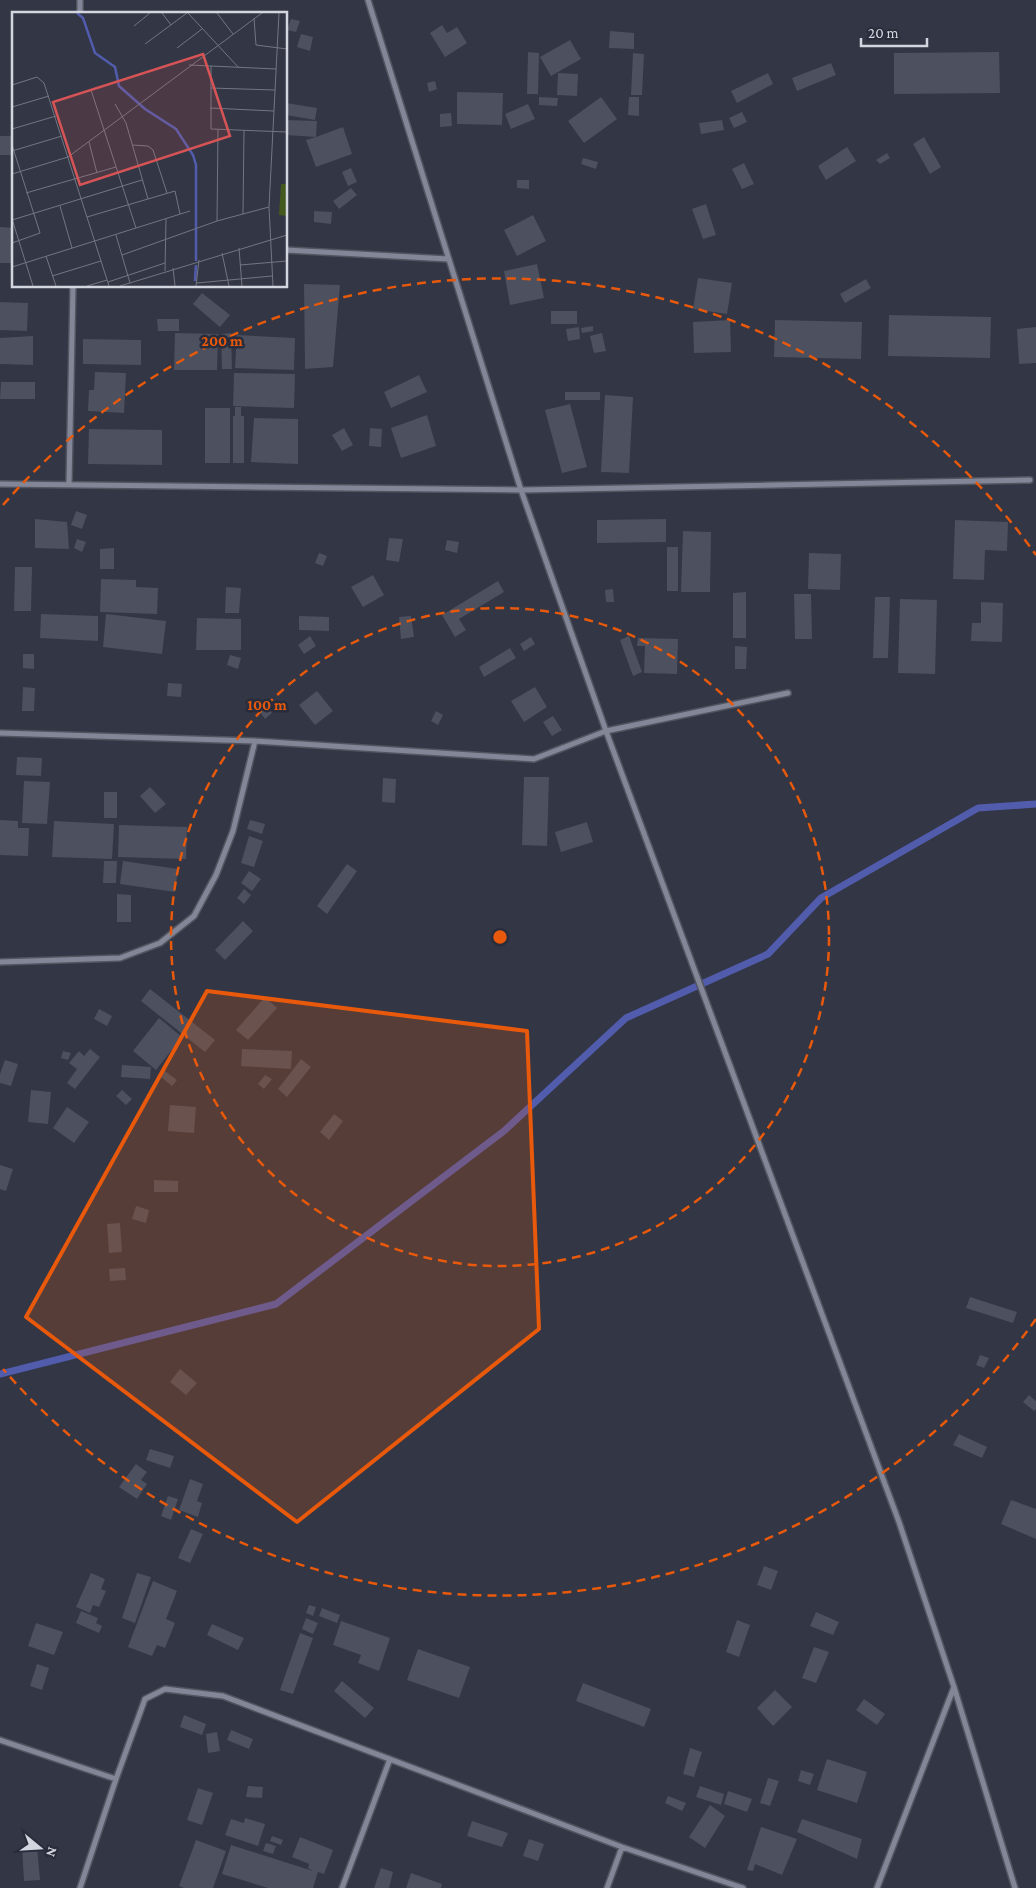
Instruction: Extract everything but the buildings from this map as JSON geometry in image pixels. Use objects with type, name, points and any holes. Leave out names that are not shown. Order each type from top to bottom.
[{"type":"street","points":[[368,0],[521,490],[606,731],[899,1522],[954,1687],[1015,1888]]},
{"type":"street","points":[[288,250],[448,259]]},
{"type":"street","points":[[69,483],[74,288]]},
{"type":"street","points":[[0,484],[69,483],[521,490],[1030,480]]},
{"type":"street","points":[[0,733],[256,741],[534,759],[606,731],[788,692]]},
{"type":"street","points":[[0,962],[120,958],[160,943],[194,916],[216,875],[233,831],[256,741]]},
{"type":"street","points":[[876,1888],[954,1687]]},
{"type":"street","points":[[80,1888],[145,1699],[165,1688],[223,1696],[622,1847],[743,1888]]},
{"type":"street","points":[[0,1740],[116,1779]]},
{"type":"street","points":[[342,1888],[390,1759]]},
{"type":"street","points":[[607,1888],[622,1847]]},
{"type":"highlighted area","points":[[207,991],[527,1031],[539,1329],[297,1522],[26,1317]]},
{"type":"waterway","points":[[0,1374],[276,1304],[504,1131],[626,1018],[768,954],[821,898],[978,808],[1036,804]]}]
